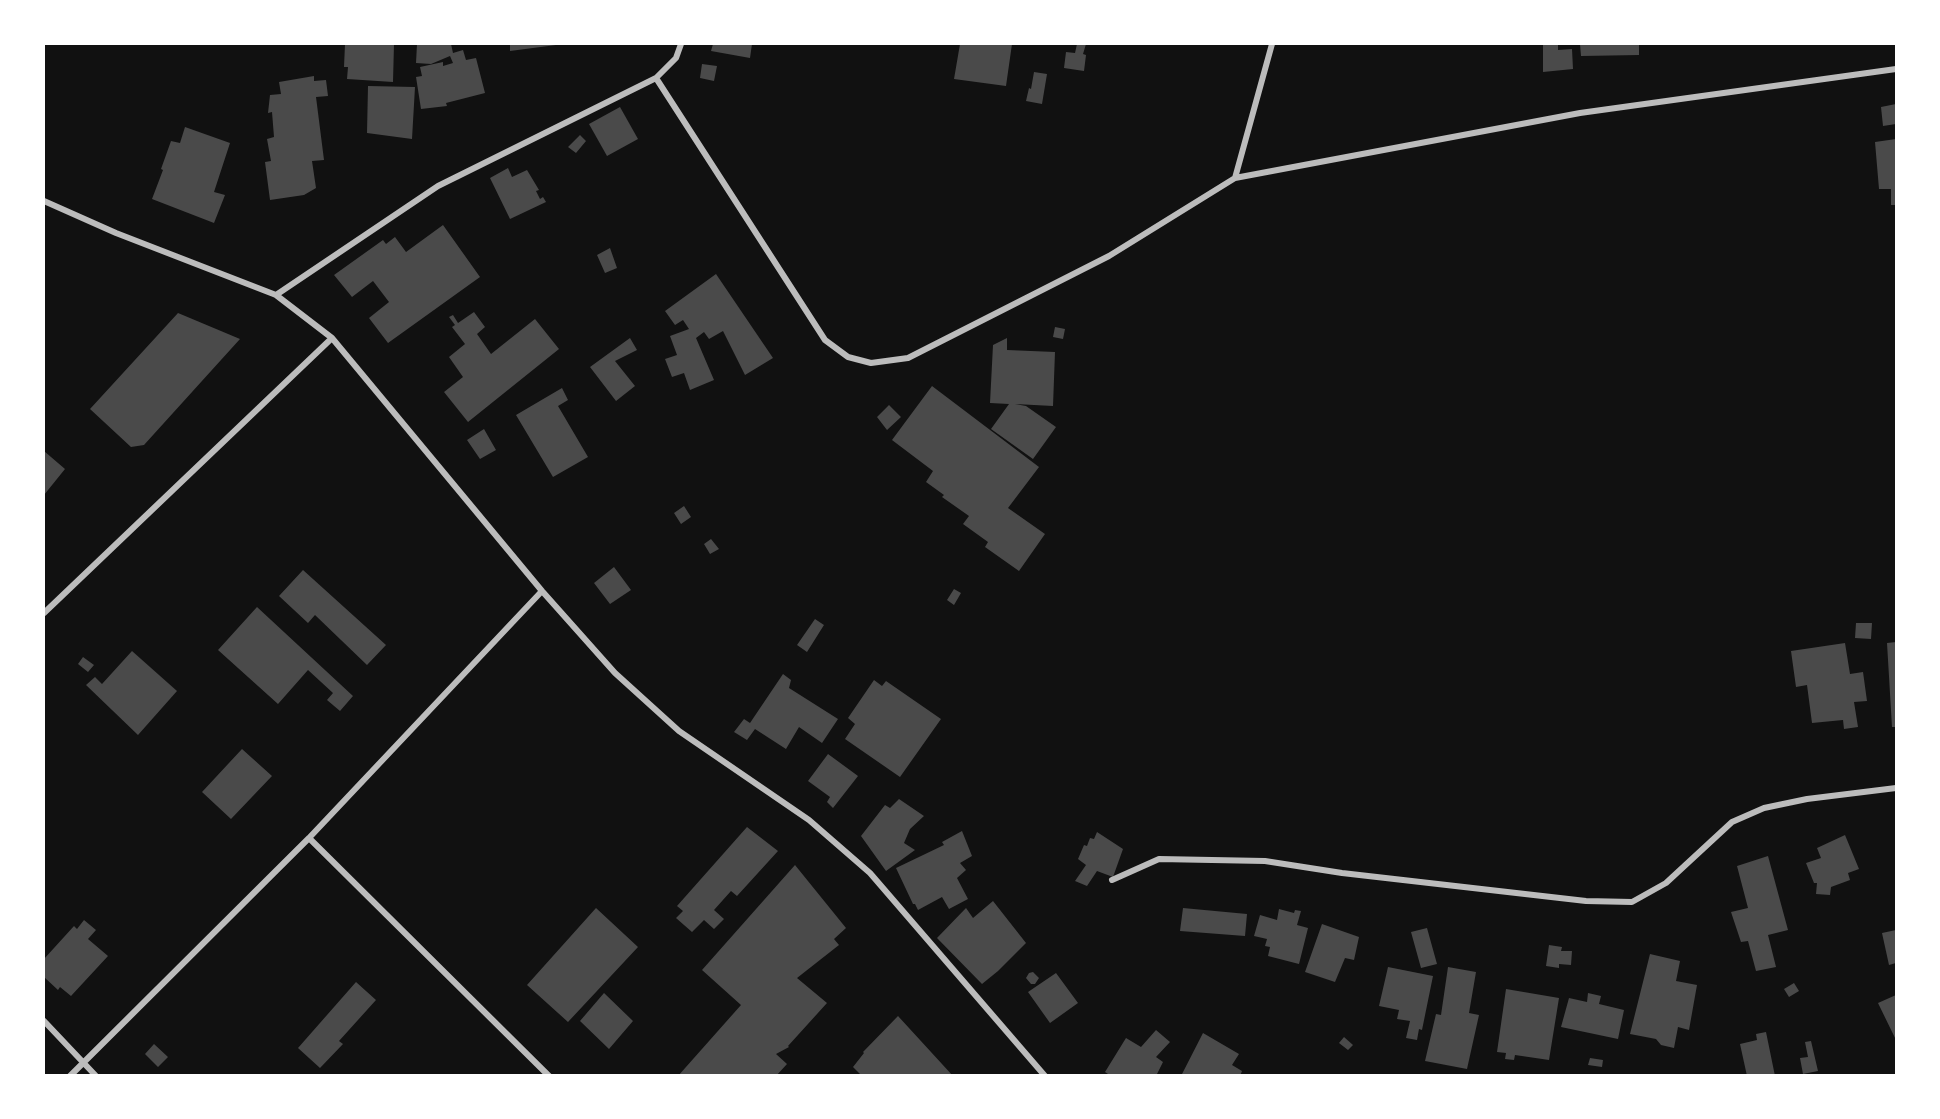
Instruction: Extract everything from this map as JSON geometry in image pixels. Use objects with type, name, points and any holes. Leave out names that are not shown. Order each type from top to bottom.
[{"type":"street","points":[[276,295],[438,186],[656,78],[676,58],[681,44]]},
{"type":"street","points":[[1234,178],[1272,44]]},
{"type":"street","points":[[656,78],[825,340],[848,357],[871,363],[908,357],[1098,261],[1234,178],[1580,113],[1896,69]]},
{"type":"street","points":[[44,201],[116,233],[276,295],[332,338],[542,591],[615,673],[679,731],[809,820],[870,873],[1045,1076]]},
{"type":"street","points":[[44,613],[332,338]]},
{"type":"street","points":[[70,1076],[309,838],[542,591]]},
{"type":"street","points":[[1112,880],[1160,859],[1209,858],[1265,861],[1342,873],[1586,901],[1632,902],[1666,883],[1732,822],[1764,808],[1807,799],[1896,788]]},
{"type":"street","points":[[309,838],[549,1076]]},
{"type":"street","points":[[44,1021],[96,1076]]},
{"type":"building","points":[[345,44],[394,44],[393,82],[347,79],[348,67],[344,67]]},
{"type":"building","points":[[417,44],[451,44],[453,53],[463,50],[466,60],[476,58],[485,93],[446,103],[447,106],[421,109],[416,77],[422,76],[420,67],[443,62],[443,66],[453,63],[450,56],[431,64],[416,63]]},
{"type":"building","points":[[510,44],[556,44],[556,45],[510,51]]},
{"type":"building","points":[[713,44],[752,44],[750,58],[711,51]]},
{"type":"building","points":[[960,44],[1012,44],[1006,86],[954,79]]},
{"type":"building","points":[[1077,44],[1086,44],[1083,54],[1086,55],[1084,71],[1064,68],[1066,52],[1075,53]]},
{"type":"building","points":[[1543,44],[1558,44],[1558,50],[1572,49],[1573,69],[1543,72]]},
{"type":"building","points":[[1580,44],[1639,44],[1639,55],[1581,56]]},
{"type":"building","points":[[702,64],[717,66],[714,81],[700,78]]},
{"type":"building","points":[[1034,72],[1047,74],[1042,104],[1026,101]]},
{"type":"building","points":[[314,76],[314,81],[326,80],[328,96],[316,97],[324,160],[312,161],[316,188],[304,195],[270,200],[265,162],[271,161],[267,139],[274,137],[272,112],[268,113],[270,95],[281,94],[279,82]]},
{"type":"building","points":[[368,86],[415,87],[412,139],[367,133]]},
{"type":"building","points":[[1896,104],[1896,124],[1883,126],[1881,107]]},
{"type":"building","points":[[620,107],[638,139],[607,156],[589,124]]},
{"type":"building","points":[[185,127],[230,143],[214,192],[225,195],[214,223],[152,199],[171,141],[180,143]]},
{"type":"building","points":[[580,135],[586,141],[576,153],[568,147]]},
{"type":"building","points":[[1896,139],[1896,205],[1891,205],[1891,189],[1879,189],[1875,142]]},
{"type":"building","points":[[508,168],[512,177],[527,170],[539,190],[536,191],[540,199],[543,197],[546,202],[510,219],[490,178]]},
{"type":"building","points":[[443,225],[480,277],[388,343],[369,318],[389,302],[373,281],[352,297],[334,275],[383,240],[386,244],[395,237],[406,252]]},
{"type":"building","points":[[610,248],[617,268],[605,273],[597,255]]},
{"type":"building","points":[[716,274],[773,358],[745,375],[723,331],[709,339],[704,332],[696,338],[714,380],[690,390],[684,373],[672,377],[665,359],[677,355],[670,336],[689,329],[683,320],[675,325],[665,311]]},
{"type":"building","points":[[474,312],[485,327],[477,334],[491,354],[535,319],[559,349],[468,422],[444,392],[463,377],[449,357],[465,344],[452,327],[455,325],[449,317],[453,315],[458,323]]},
{"type":"building","points":[[178,313],[240,339],[144,445],[131,447],[90,409]]},
{"type":"building","points":[[1055,327],[1065,329],[1063,339],[1053,337]]},
{"type":"building","points":[[630,338],[637,350],[615,361],[635,386],[616,401],[590,367]]},
{"type":"building","points":[[1007,338],[1007,350],[1055,352],[1053,406],[1015,404],[1026,406],[1056,427],[1033,459],[991,429],[1009,404],[990,403],[993,345]]},
{"type":"building","points":[[932,386],[1039,467],[1008,508],[1045,534],[1019,571],[985,547],[988,542],[963,524],[969,516],[942,497],[944,495],[926,482],[933,471],[892,440]]},
{"type":"building","points":[[562,388],[568,400],[558,406],[588,457],[553,477],[516,415]]},
{"type":"building","points":[[889,405],[901,417],[887,430],[877,417]]},
{"type":"building","points":[[484,429],[496,450],[480,459],[467,440]]},
{"type":"building","points":[[44,451],[65,469],[44,495]]},
{"type":"building","points":[[684,506],[691,517],[681,524],[674,513]]},
{"type":"building","points":[[711,539],[719,549],[710,554],[704,544]]},
{"type":"building","points":[[614,567],[631,590],[610,604],[594,583]]},
{"type":"building","points":[[303,570],[386,645],[367,665],[315,615],[308,623],[279,596]]},
{"type":"building","points":[[954,589],[961,593],[954,605],[947,600]]},
{"type":"building","points":[[257,607],[353,696],[340,711],[327,700],[333,693],[308,670],[278,704],[218,650]]},
{"type":"building","points":[[815,619],[824,625],[807,652],[797,645]]},
{"type":"building","points":[[1856,623],[1872,623],[1871,639],[1855,638]]},
{"type":"building","points":[[1896,642],[1896,727],[1892,727],[1887,643]]},
{"type":"building","points":[[1845,643],[1850,674],[1863,672],[1867,701],[1854,702],[1858,727],[1844,729],[1843,720],[1812,723],[1807,685],[1796,687],[1791,651]]},
{"type":"building","points":[[132,651],[177,691],[138,735],[86,685],[95,677],[102,684]]},
{"type":"building","points":[[83,657],[94,665],[88,672],[78,664]]},
{"type":"building","points":[[783,674],[791,680],[789,688],[838,719],[822,743],[799,727],[786,749],[755,729],[747,740],[734,732],[744,719],[750,723]]},
{"type":"building","points":[[874,680],[882,686],[886,681],[941,719],[900,777],[845,739],[855,724],[848,718]]},
{"type":"building","points":[[242,749],[272,776],[231,819],[202,792]]},
{"type":"building","points":[[828,754],[858,776],[833,808],[827,802],[830,797],[808,781]]},
{"type":"building","points":[[899,799],[924,816],[910,829],[904,843],[915,850],[886,871],[861,836],[885,805],[890,808]]},
{"type":"building","points":[[747,827],[778,851],[737,896],[731,891],[714,910],[724,919],[714,929],[704,920],[692,932],[676,918],[683,911],[677,906]]},
{"type":"building","points":[[962,831],[972,856],[960,863],[966,870],[957,878],[968,899],[949,909],[942,897],[918,910],[896,868],[944,845],[942,842]]},
{"type":"building","points":[[1097,832],[1123,849],[1113,877],[1097,871],[1087,886],[1075,881],[1086,865],[1078,859],[1084,845],[1087,846],[1090,838],[1094,839]]},
{"type":"building","points":[[1845,835],[1859,869],[1848,873],[1850,880],[1831,887],[1830,895],[1816,894],[1817,883],[1814,883],[1806,863],[1821,858],[1817,848]]},
{"type":"building","points":[[1768,856],[1788,930],[1768,935],[1776,967],[1756,971],[1748,941],[1741,942],[1731,912],[1748,908],[1737,866]]},
{"type":"building","points":[[795,865],[846,928],[834,939],[839,945],[797,978],[827,1003],[789,1047],[776,1054],[787,1064],[776,1076],[678,1076],[741,1005],[702,970]]},
{"type":"building","points":[[993,901],[1026,943],[982,984],[937,938],[966,908],[973,918]]},
{"type":"building","points":[[596,908],[638,947],[568,1022],[527,985]]},
{"type":"building","points":[[1183,908],[1247,914],[1245,936],[1180,931]]},
{"type":"building","points":[[1279,909],[1294,913],[1295,910],[1301,911],[1297,925],[1308,928],[1299,964],[1268,956],[1270,947],[1265,946],[1267,939],[1254,936],[1260,915],[1277,920]]},
{"type":"building","points":[[84,920],[96,930],[88,939],[108,956],[71,996],[60,987],[58,990],[44,977],[44,959],[74,926],[77,929]]},
{"type":"building","points":[[1322,924],[1359,937],[1354,960],[1345,958],[1335,982],[1305,972]]},
{"type":"building","points":[[1427,928],[1437,964],[1421,968],[1411,932]]},
{"type":"building","points":[[1896,930],[1896,963],[1889,965],[1882,933]]},
{"type":"building","points":[[1549,945],[1562,947],[1561,951],[1572,951],[1571,965],[1559,964],[1559,968],[1546,966]]},
{"type":"building","points":[[1650,954],[1680,961],[1676,981],[1697,985],[1689,1030],[1678,1027],[1674,1048],[1661,1045],[1656,1039],[1630,1034]]},
{"type":"building","points":[[1388,967],[1433,976],[1422,1030],[1419,1029],[1417,1040],[1406,1038],[1410,1021],[1397,1019],[1399,1010],[1379,1006]]},
{"type":"building","points":[[1448,967],[1476,972],[1469,1013],[1479,1015],[1467,1069],[1425,1061],[1436,1014],[1441,1015]]},
{"type":"building","points":[[1033,972],[1039,978],[1035,984],[1031,984],[1026,978],[1029,973]]},
{"type":"building","points":[[1056,973],[1078,1003],[1050,1023],[1028,992]]},
{"type":"building","points":[[356,982],[376,1000],[339,1041],[343,1044],[320,1068],[298,1048]]},
{"type":"building","points":[[1794,983],[1799,991],[1789,997],[1784,989]]},
{"type":"building","points":[[1506,989],[1559,998],[1549,1060],[1515,1055],[1514,1060],[1505,1059],[1506,1053],[1497,1052]]},
{"type":"building","points":[[604,993],[633,1021],[609,1049],[580,1021]]},
{"type":"building","points":[[1588,993],[1601,996],[1599,1004],[1624,1010],[1618,1039],[1561,1027],[1569,998],[1587,1002]]},
{"type":"building","points":[[1896,995],[1896,1040],[1878,1003]]},
{"type":"building","points":[[898,1016],[953,1076],[862,1076],[853,1067],[863,1052]]},
{"type":"building","points":[[1156,1030],[1170,1042],[1156,1057],[1163,1062],[1156,1076],[1106,1076],[1108,1074],[1105,1072],[1126,1038],[1141,1047]]},
{"type":"building","points":[[1766,1032],[1775,1076],[1747,1076],[1740,1044],[1757,1040],[1756,1034]]},
{"type":"building","points":[[1203,1033],[1239,1054],[1232,1065],[1242,1071],[1240,1076],[1181,1076]]},
{"type":"building","points":[[1344,1037],[1353,1045],[1348,1050],[1339,1043]]},
{"type":"building","points":[[1811,1041],[1818,1071],[1803,1074],[1800,1058],[1808,1057],[1805,1042]]},
{"type":"building","points":[[154,1044],[168,1057],[158,1067],[145,1054]]},
{"type":"building","points":[[1590,1058],[1603,1060],[1602,1067],[1588,1065]]}]
